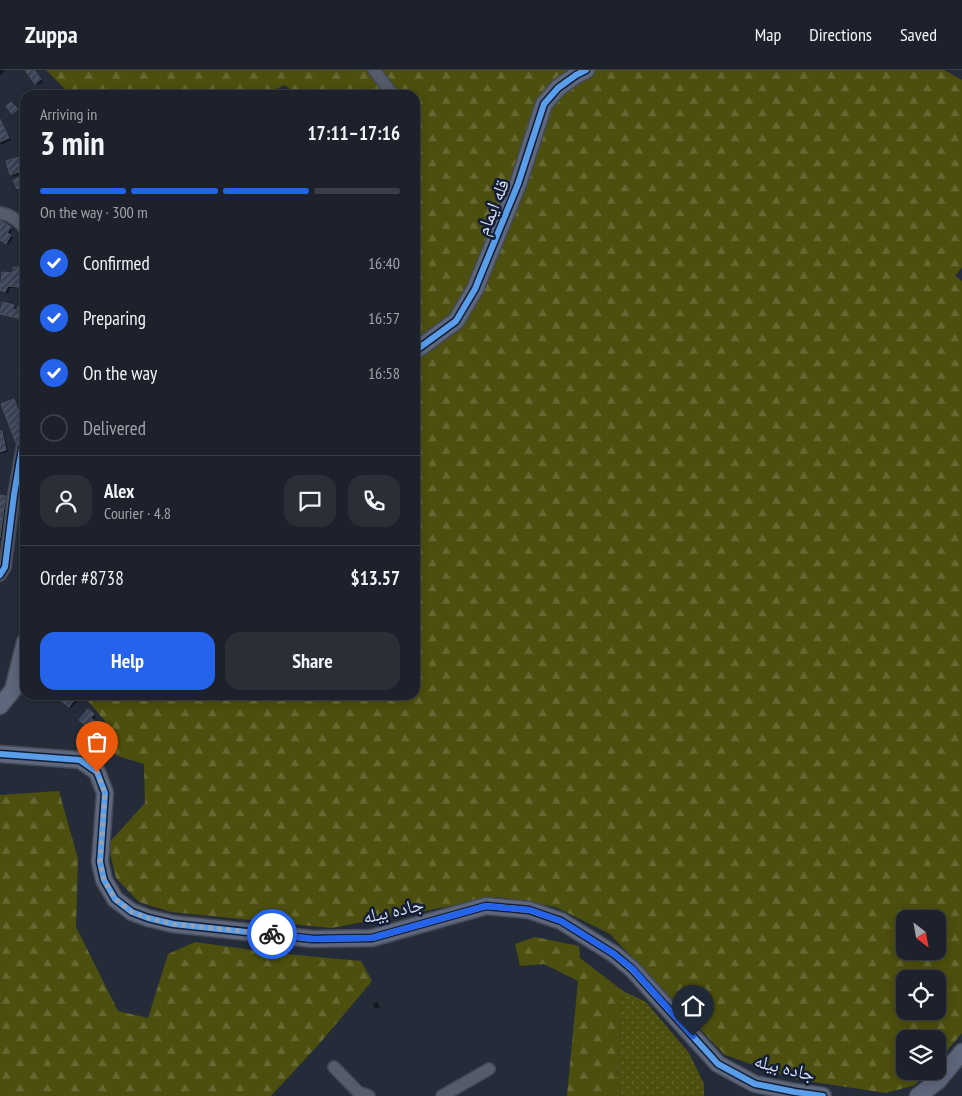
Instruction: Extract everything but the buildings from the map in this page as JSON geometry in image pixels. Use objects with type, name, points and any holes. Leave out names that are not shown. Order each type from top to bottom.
[{"type":"street","points":[[374,70],[390,90]]},
{"type":"street","name":"قله ایمام","points":[[420,347],[456,320],[475,289],[518,184],[544,104],[558,88],[586,70]]},
{"type":"street","points":[[0,213],[5,214],[20,224]]},
{"type":"street","points":[[0,574],[5,567],[20,460]]},
{"type":"street","points":[[0,706],[13,690],[20,662]]},
{"type":"street","name":"جاده بیله","points":[[0,754],[80,760],[97,772],[105,793],[100,862],[104,880],[115,899],[132,912],[173,924],[314,939],[372,938],[486,906],[530,910],[561,921],[614,954],[632,968],[718,1064],[754,1084],[823,1096]]},
{"type":"street","points":[[918,1096],[938,1081],[962,1052]]},
{"type":"street","points":[[334,1067],[358,1092],[369,1096]]},
{"type":"street","points":[[442,1096],[488,1069]]},
{"type":"green space","points":[[46,70],[944,70],[962,80],[962,267],[955,276],[962,281],[962,1033],[946,1052],[946,1030],[896,1030],[896,1080],[920,1080],[915,1085],[886,1093],[794,1079],[725,1055],[610,934],[556,907],[499,897],[331,928],[171,912],[139,902],[116,878],[108,844],[145,803],[144,764],[115,755],[110,727],[87,700],[420,700],[420,90],[292,90],[285,85],[274,90],[66,90]]},
{"type":"green space","points":[[59,791],[78,859],[76,927],[118,1011],[148,1018],[168,954],[195,942],[275,953],[361,961],[372,981],[320,1043],[271,1096],[0,1096],[0,795]]},
{"type":"green space","points":[[535,937],[579,946],[580,958],[623,991],[617,1078],[621,1096],[567,1096],[578,981],[544,964],[520,966],[515,944]]},
{"type":"green space","points":[[623,991],[646,1002],[689,1053],[704,1084],[704,1096],[621,1096],[617,1078]]},
{"type":"cycle path","points":[[420,347],[456,321],[475,289],[518,184],[544,104],[558,88],[586,70]]},
{"type":"cycle path","points":[[0,575],[5,567],[20,460]]},
{"type":"cycle path","points":[[0,754],[80,760],[97,772],[105,793],[100,862],[104,880],[115,899],[132,912],[173,924],[313,939],[372,938],[486,906],[529,910],[561,921],[614,954],[632,969],[718,1064],[755,1084],[823,1096]]},
{"type":"way so far","points":[[97,772],[105,793],[100,862],[104,880],[115,899],[132,912],[173,924],[272,934]]},
{"type":"route","points":[[272,934],[314,939],[372,938],[486,906],[530,910],[561,921],[614,954],[632,968],[693,1036]]}]
